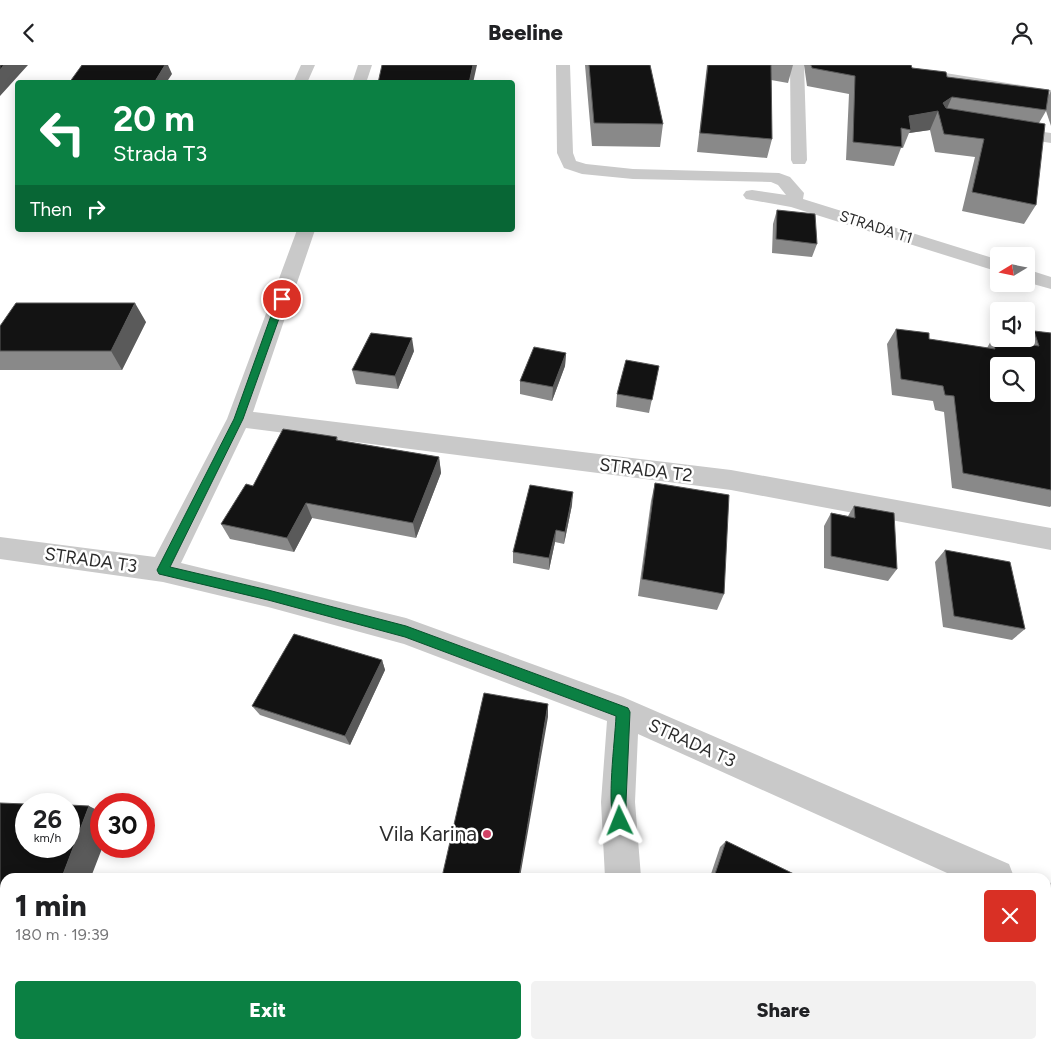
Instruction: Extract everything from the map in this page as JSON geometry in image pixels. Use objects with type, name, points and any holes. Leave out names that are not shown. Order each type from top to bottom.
[{"type":"street","points":[[301,80],[308,65]]},
{"type":"street","points":[[360,80],[365,65]]},
{"type":"street","points":[[563,65],[565,153],[570,163],[581,168],[622,174],[773,177],[784,181],[795,193],[794,202]]},
{"type":"street","points":[[796,65],[799,160]]},
{"type":"street","points":[[870,65],[1051,94]]},
{"type":"street","points":[[992,129],[1051,139]]},
{"type":"street","name":"STRADA T1","points":[[752,195],[794,202],[990,263]]},
{"type":"street","points":[[163,570],[238,419],[305,232]]},
{"type":"street","points":[[1035,278],[1051,283]]},
{"type":"street","name":"STRADA T2","points":[[238,419],[731,480],[1051,539]]},
{"type":"street","name":"STRADA T3","points":[[0,548],[163,570],[406,631],[623,712],[987,873]]},
{"type":"street","points":[[623,712],[618,802],[624,873]]},
{"type":"building","points":[[82,65],[165,65],[156,80],[71,80]]},
{"type":"building","points":[[382,65],[473,65],[470,80],[379,80]]},
{"type":"building","points":[[589,65],[650,65],[663,124],[594,123]]},
{"type":"building","points":[[708,65],[771,65],[772,139],[700,133]]},
{"type":"building","points":[[811,65],[911,65],[912,68],[946,72],[947,77],[1049,90],[1046,110],[952,97],[943,103],[946,108],[1045,124],[1036,205],[972,192],[984,139],[944,134],[938,111],[909,116],[911,130],[901,128],[902,147],[853,142],[855,76],[812,68]]},
{"type":"building","points":[[777,210],[815,214],[817,244],[776,239]]},
{"type":"building","points":[[16,303],[135,303],[111,351],[0,351],[0,326]]},
{"type":"building","points":[[896,329],[929,333],[929,339],[995,349],[994,347],[1039,346],[1035,331],[1051,333],[1051,490],[963,473],[954,396],[945,395],[943,386],[901,379]]},
{"type":"building","points":[[371,333],[412,338],[395,376],[352,370]]},
{"type":"building","points":[[534,347],[566,353],[553,387],[520,381]]},
{"type":"building","points":[[626,360],[659,366],[652,400],[617,394]]},
{"type":"building","points":[[283,429],[337,437],[336,440],[439,457],[413,523],[306,503],[287,538],[221,524],[246,484],[253,486]]},
{"type":"building","points":[[655,483],[729,495],[724,594],[642,579]]},
{"type":"building","points":[[530,485],[573,492],[565,532],[556,530],[549,558],[513,552]]},
{"type":"building","points":[[854,506],[894,513],[897,569],[831,556],[831,513],[855,518]]},
{"type":"building","points":[[945,550],[1010,562],[1025,629],[954,616]]},
{"type":"building","points":[[294,634],[382,660],[345,736],[252,706]]},
{"type":"building","points":[[484,693],[548,704],[520,873],[443,873]]},
{"type":"building","points":[[0,803],[15,804],[15,858],[69,858],[64,873],[0,873]]},
{"type":"building","points":[[80,806],[89,806],[80,830]]},
{"type":"building","points":[[726,841],[792,873],[715,873]]},
{"type":"place","name":"Vila Karina","points":[[487,834]]},
{"type":"route","points":[[282,299],[238,419],[163,570],[406,631],[623,712],[618,802],[620,821]]}]
